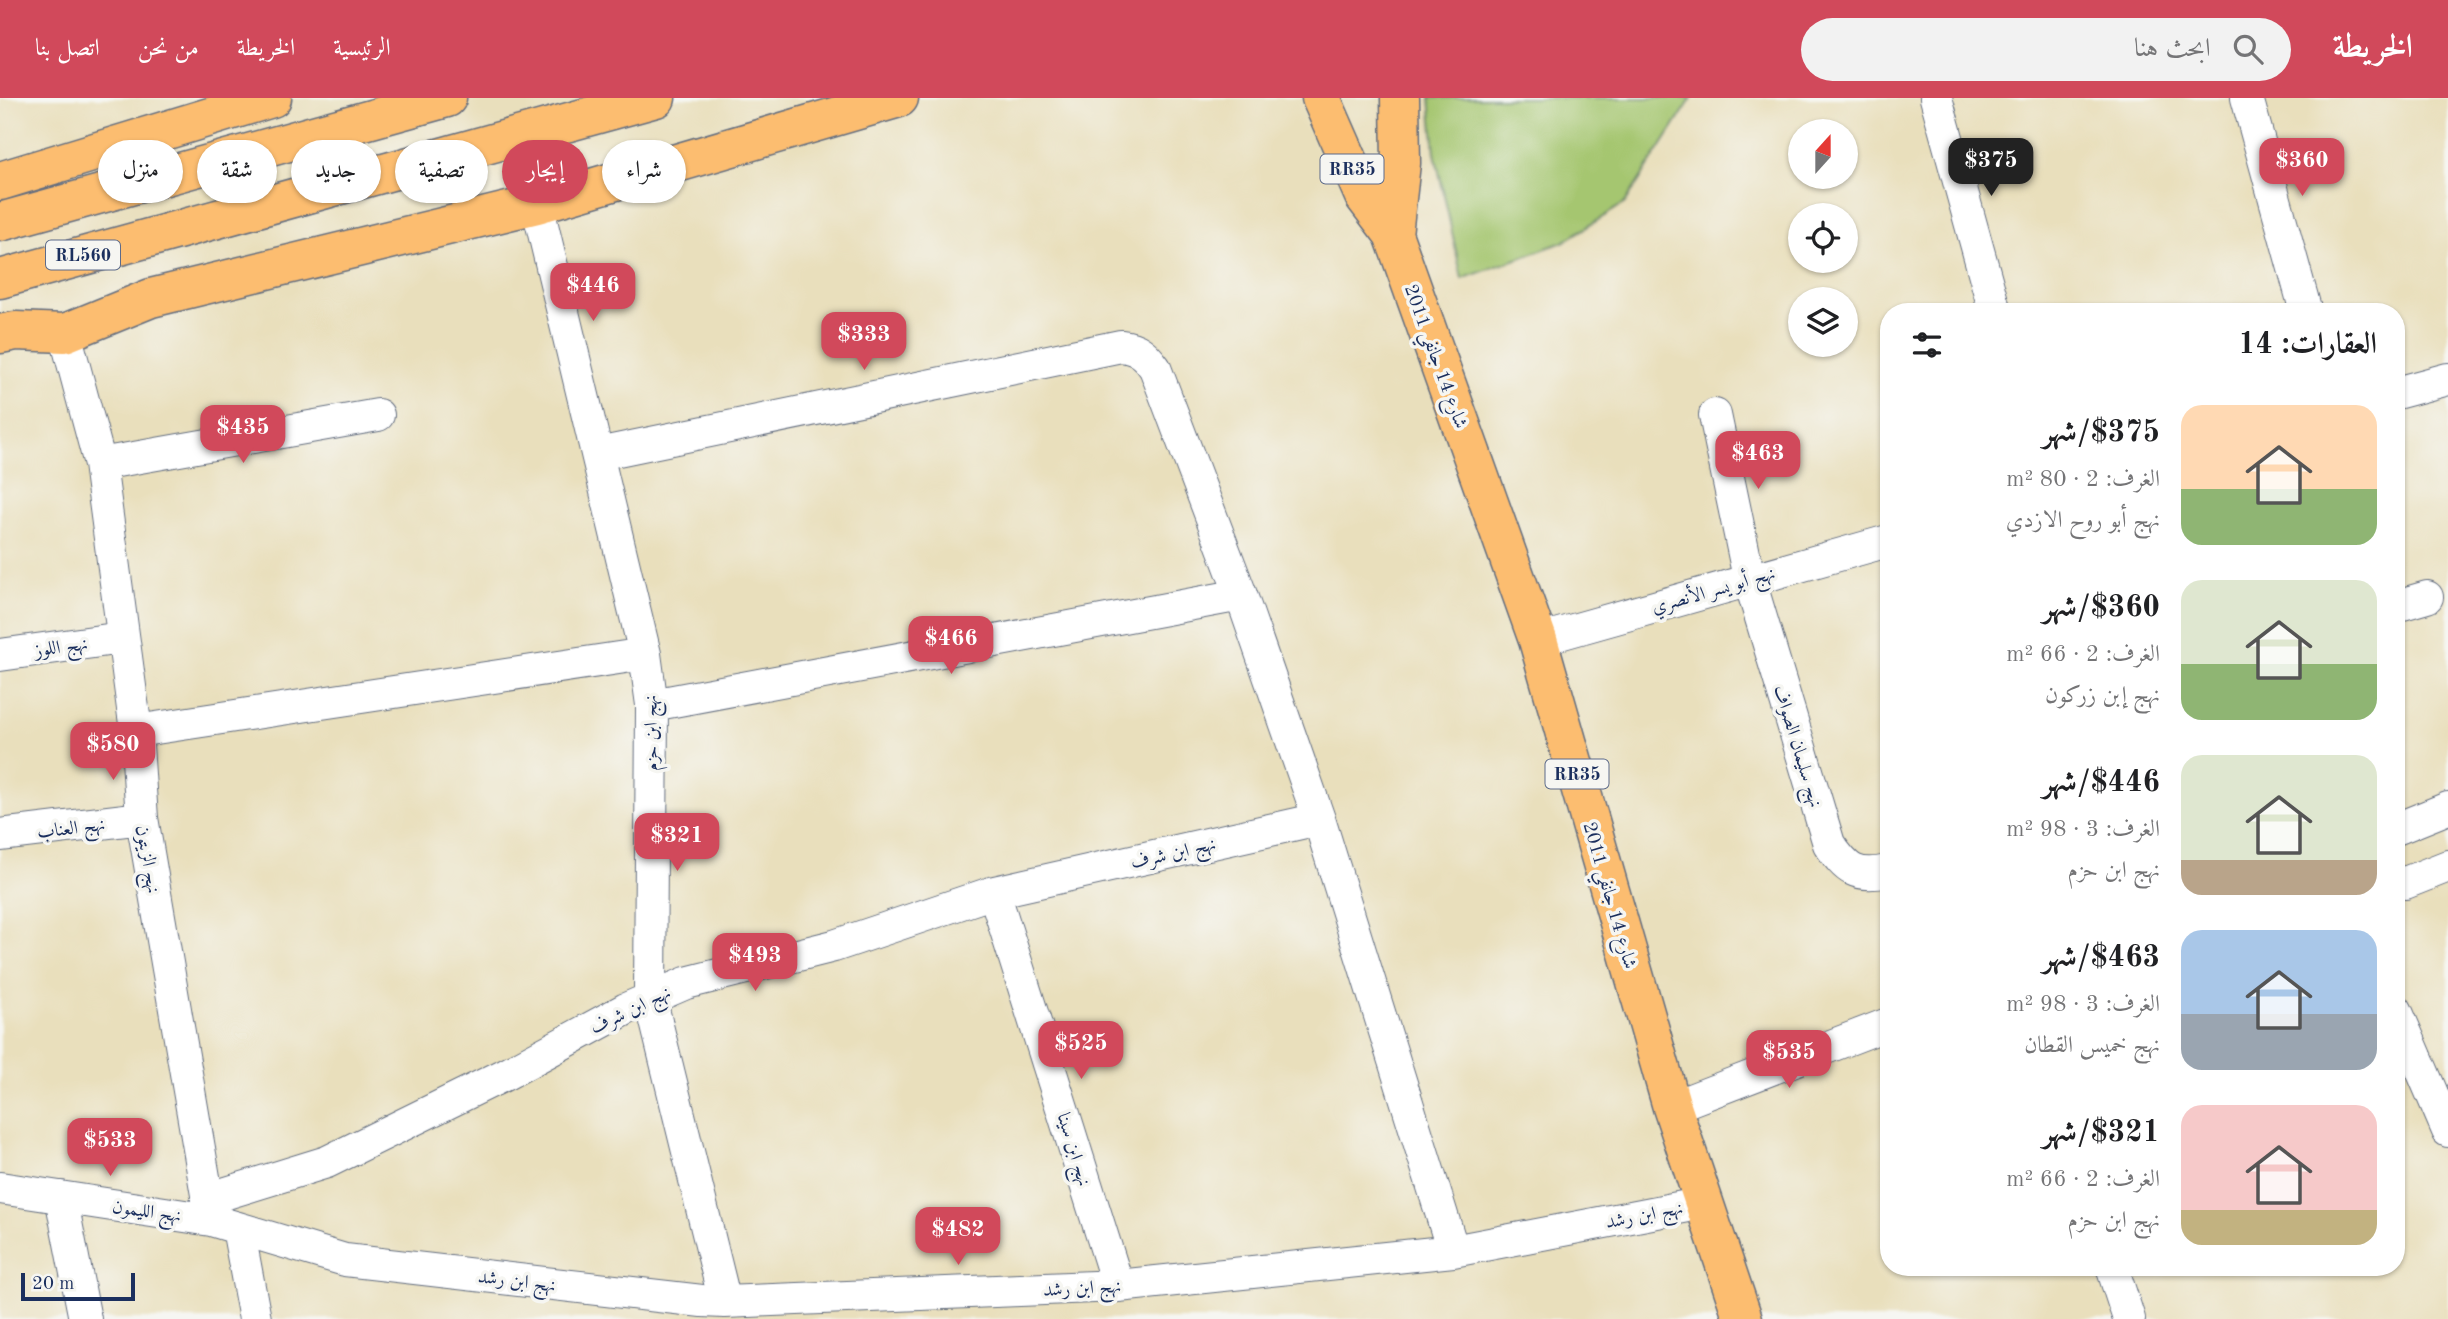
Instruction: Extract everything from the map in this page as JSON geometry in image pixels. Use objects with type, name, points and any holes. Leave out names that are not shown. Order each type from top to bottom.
[{"type":"main road","points":[[0,181],[272,98]]},
{"type":"main road","name":"RL560","points":[[0,222],[447,98]]},
{"type":"main road","name":"RL560","points":[[0,279],[656,98]]},
{"type":"main road","points":[[0,334],[16,331],[65,333],[151,298],[537,204],[899,98]]},
{"type":"main road","name":"شارع 14 جانفي 2011","points":[[1321,98],[1364,196],[1393,234],[1538,640],[1672,1107],[1742,1319]]},
{"type":"main road","name":"شارع 14 جانفي 2011","points":[[1393,234],[1401,163],[1400,98]]},
{"type":"street","points":[[1936,98],[1993,303]]},
{"type":"street","points":[[2247,98],[2304,303]]},
{"type":"street","name":"نهج ابن حزم","points":[[537,204],[645,654],[652,705],[650,997],[725,1302]]},
{"type":"street","name":"نهج الزيتون","points":[[65,333],[100,464],[136,731],[142,818],[219,1215],[255,1319]]},
{"type":"street","points":[[598,454],[1121,346],[1132,347],[1146,355],[1154,368],[1241,595],[1319,819],[1452,1251]]},
{"type":"street","points":[[2405,391],[2448,379]]},
{"type":"street","points":[[100,464],[378,415]]},
{"type":"street","name":"نهج سليمان الصواف","points":[[1715,415],[1749,578],[1829,844],[1848,869],[1865,874],[1880,872]]},
{"type":"street","name":"نهج أبو يسر الأنصري","points":[[1538,640],[1749,578],[1880,543]]},
{"type":"street","points":[[652,705],[1241,595]]},
{"type":"street","points":[[2405,603],[2427,597]]},
{"type":"street","name":"نهج اللوز","points":[[0,655],[122,638]]},
{"type":"street","points":[[136,731],[645,654]]},
{"type":"street","points":[[2405,825],[2448,808]]},
{"type":"street","name":"نهج العناب","points":[[0,835],[142,818]]},
{"type":"street","name":"نهج ابن شرف","points":[[219,1215],[506,1074],[650,997],[686,983],[834,946],[994,892],[1319,819]]},
{"type":"street","points":[[2405,882],[2448,866]]},
{"type":"street","name":"نهج ابن سينا","points":[[994,892],[1118,1286]]},
{"type":"street","points":[[1672,1107],[1880,1027]]},
{"type":"street","points":[[2405,1031],[2448,1131]]},
{"type":"street","name":"نهج الليمون","points":[[1,1181],[61,1198],[219,1215]]},
{"type":"street","points":[[61,1198],[85,1319]]},
{"type":"street","name":"نهج ابن رشد","points":[[219,1215],[345,1261],[725,1302],[1118,1286],[1452,1251],[1704,1203]]},
{"type":"street","points":[[2115,1276],[2129,1319]]},
{"type":"green space","points":[[1430,98],[1692,98],[1625,203],[1563,242],[1462,279],[1435,153]]}]
